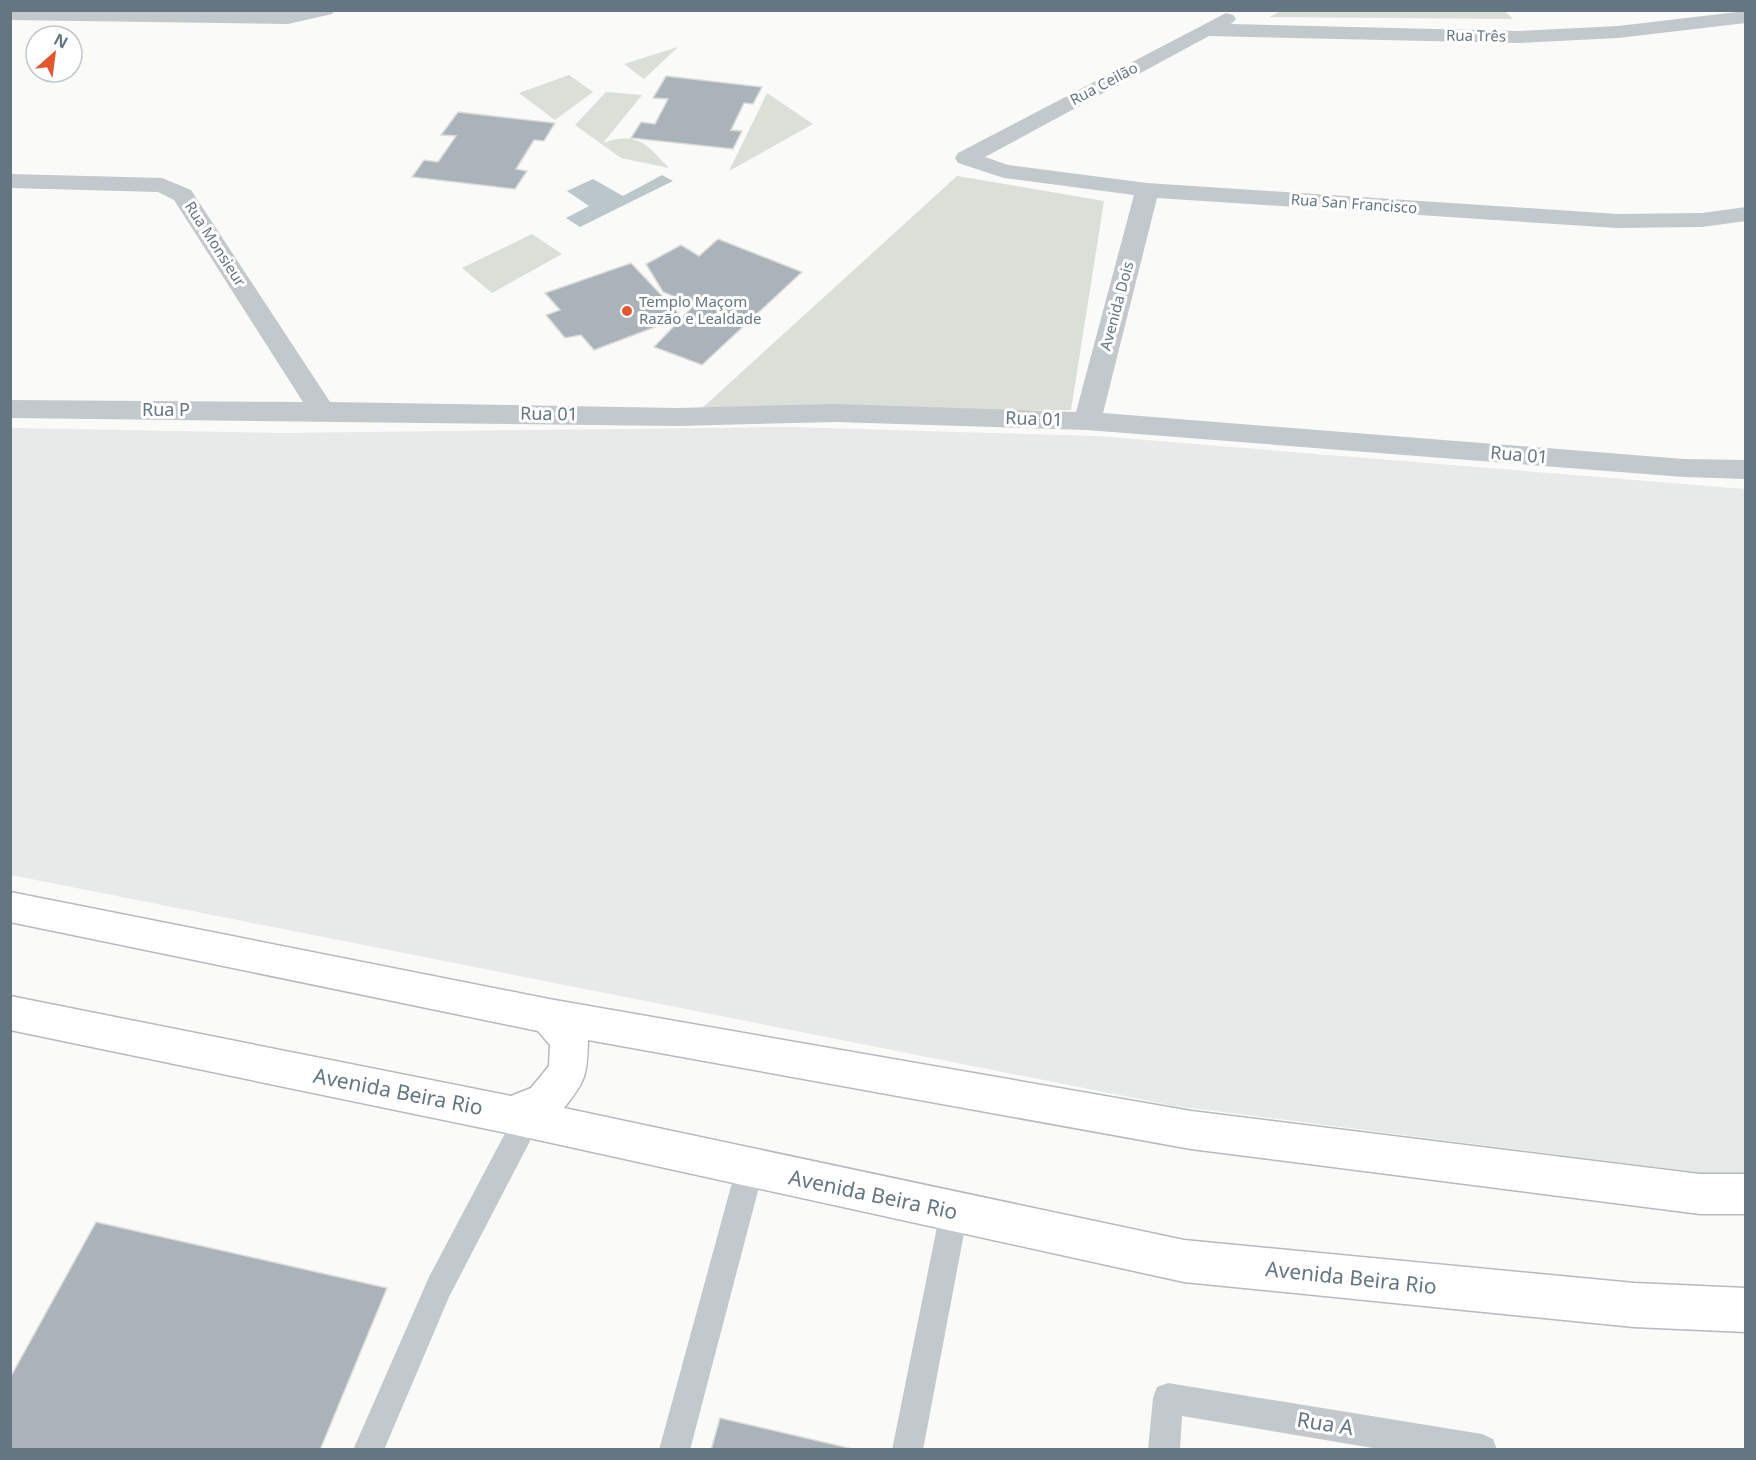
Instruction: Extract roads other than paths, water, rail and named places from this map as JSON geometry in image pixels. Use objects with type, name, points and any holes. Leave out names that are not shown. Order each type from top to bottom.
[{"type":"main road","points":[[10,908],[549,1016],[1191,1130],[1700,1194],[1746,1194]]},
{"type":"main road","name":"Avenida Beira Rio","points":[[10,1013],[519,1117],[1184,1261],[1634,1305],[1746,1310]]},
{"type":"main road","points":[[519,1117],[545,1101],[568,1072],[569,1040],[549,1016]]},
{"type":"street","points":[[10,14],[288,18],[325,10]]},
{"type":"street","name":"Rua Ceilão","points":[[966,158],[1243,10]]},
{"type":"street","name":"Rua Três","points":[[1206,30],[1519,37],[1579,25],[1618,32],[1746,17]]},
{"type":"street","name":"Rua San Francisco","points":[[966,158],[1004,171],[1147,190],[1617,221],[1701,220],[1746,214]]},
{"type":"street","name":"Rua Monsieur","points":[[10,181],[162,184],[183,195],[322,411]]},
{"type":"street","name":"Avenida Dois","points":[[1087,421],[1147,190]]},
{"type":"street","name":"Rua P","points":[[10,409],[322,411]]},
{"type":"street","name":"Rua 01","points":[[322,411],[677,417],[835,413],[1087,421],[1746,471]]},
{"type":"lane","points":[[368,1449],[519,1117]]},
{"type":"lane","points":[[674,1449],[750,1168]]},
{"type":"lane","points":[[907,1449],[954,1212]]},
{"type":"lane","name":"Rua A","points":[[1164,1449],[1168,1398],[1482,1449]]},
{"type":"place","name":"Templo Maçom Razão e Lealdade","points":[[627,311]]}]
